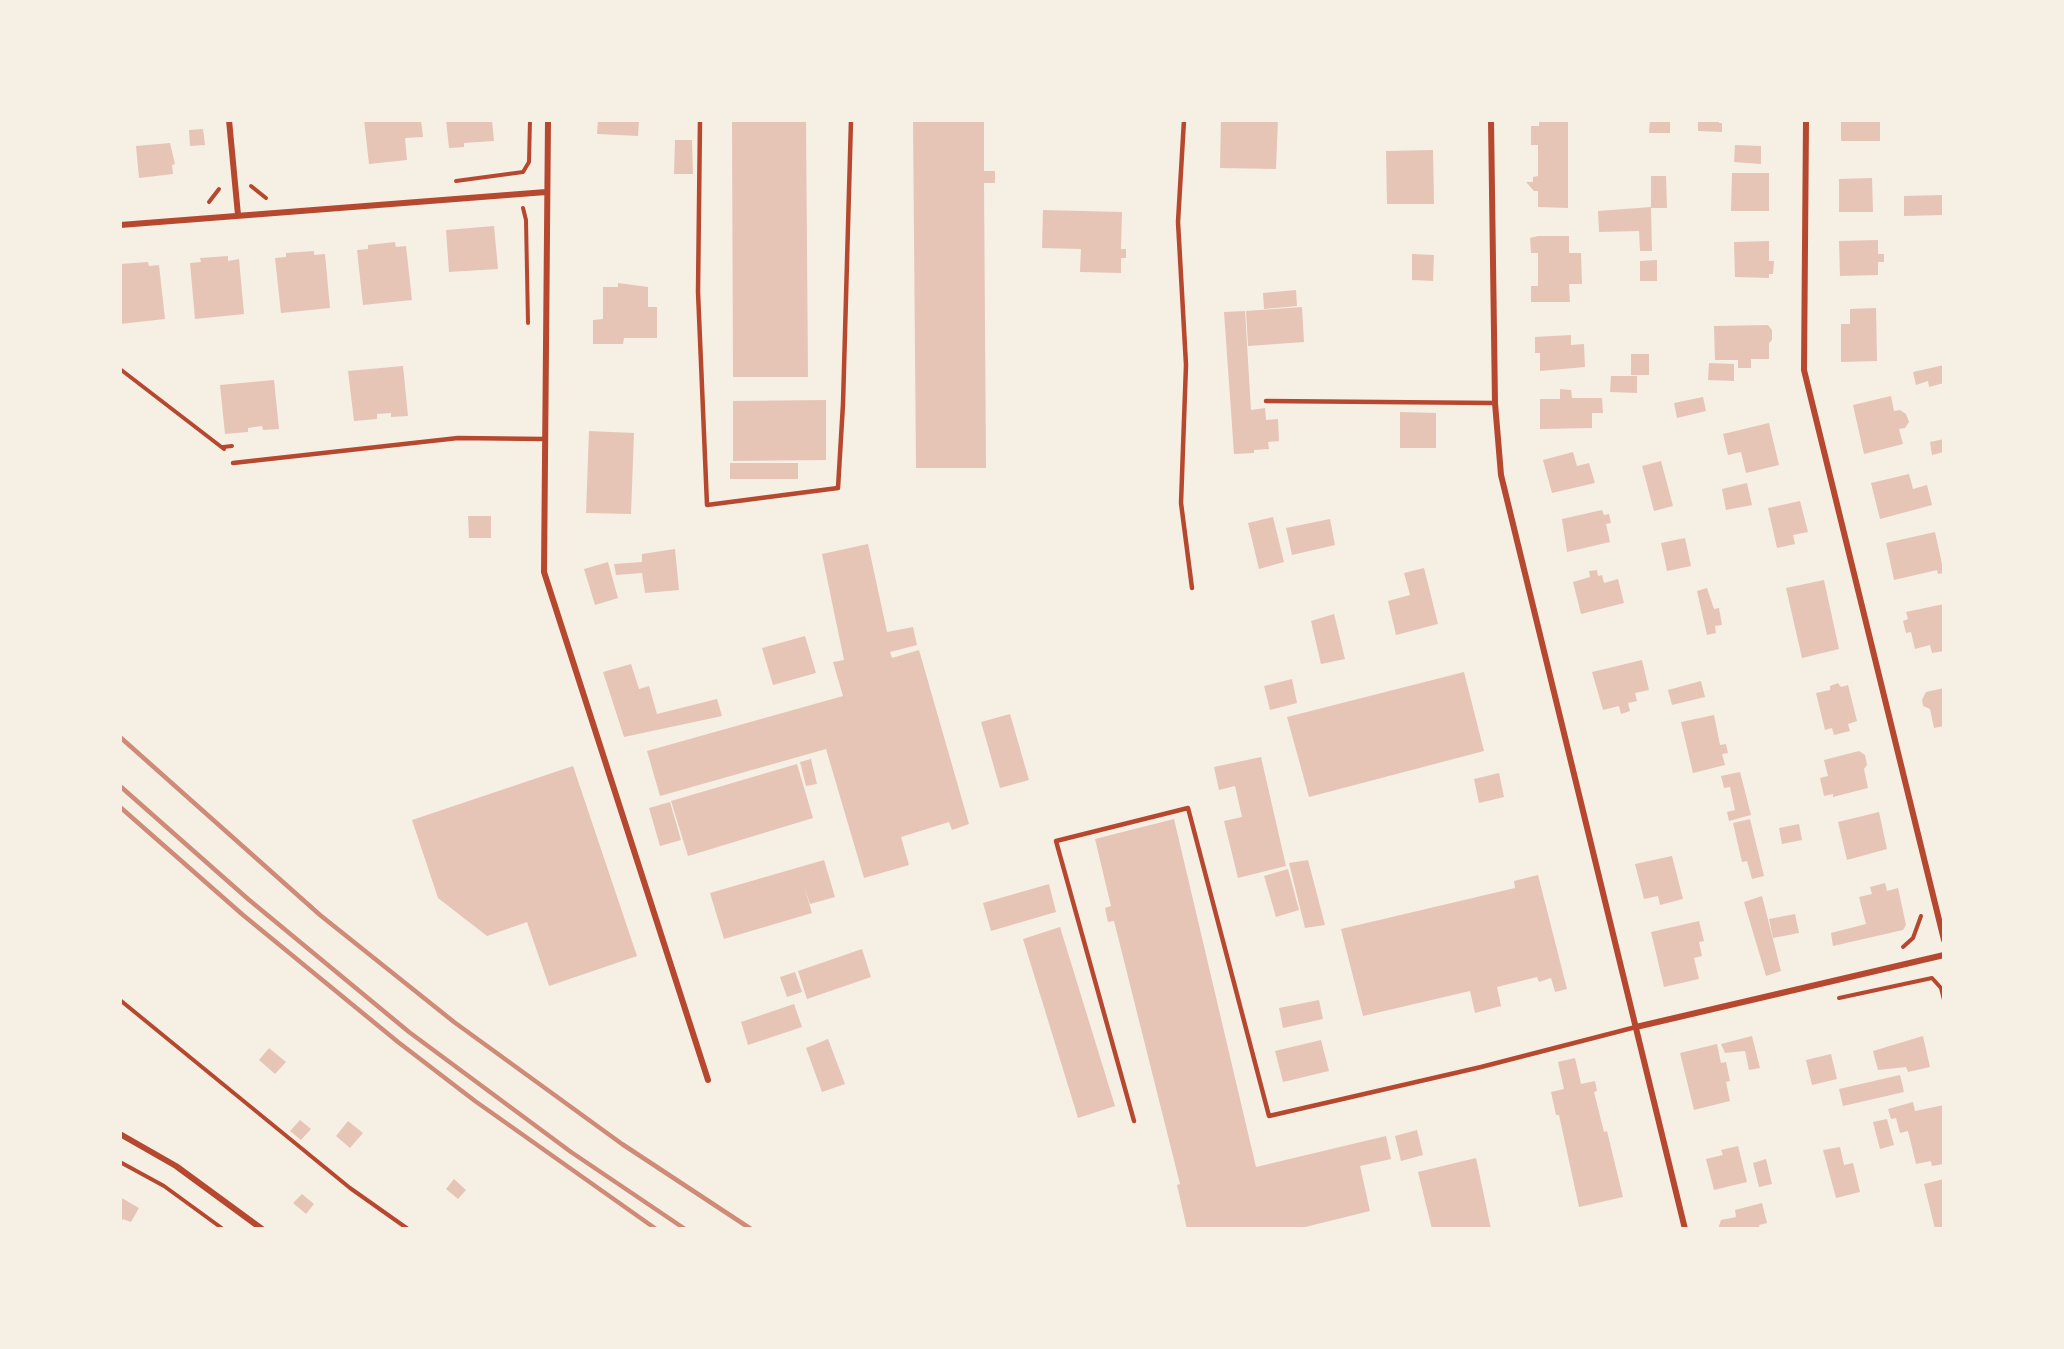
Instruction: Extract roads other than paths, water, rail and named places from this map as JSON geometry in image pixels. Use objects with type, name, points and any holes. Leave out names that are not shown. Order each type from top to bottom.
[{"type":"street","points":[[229,120],[238,215]]},
{"type":"street","points":[[548,120],[544,572],[708,1080]]},
{"type":"street","points":[[1491,120],[1495,403],[1502,476],[1685,1229]]},
{"type":"street","points":[[1806,120],[1804,370],[1944,940]]},
{"type":"street","points":[[120,225],[546,192]]},
{"type":"street","points":[[1636,1027],[1944,956]]},
{"type":"street","points":[[120,1134],[176,1166],[262,1229]]},
{"type":"lane","points":[[700,120],[698,292],[707,505],[838,488],[843,404],[851,120]]},
{"type":"lane","points":[[1184,120],[1178,222],[1186,365],[1181,503],[1192,588]]},
{"type":"lane","points":[[1266,401],[1495,403]]},
{"type":"lane","points":[[233,463],[458,438],[544,439]]},
{"type":"lane","points":[[1134,1121],[1056,841],[1188,808],[1269,1116],[1481,1067],[1636,1027]]},
{"type":"railway","points":[[120,737],[320,915],[454,1022],[622,1144],[751,1229]]},
{"type":"railway","points":[[120,786],[248,899],[409,1032],[571,1152],[685,1229]]},
{"type":"railway","points":[[120,807],[243,915],[398,1042],[475,1101],[656,1229]]}]
